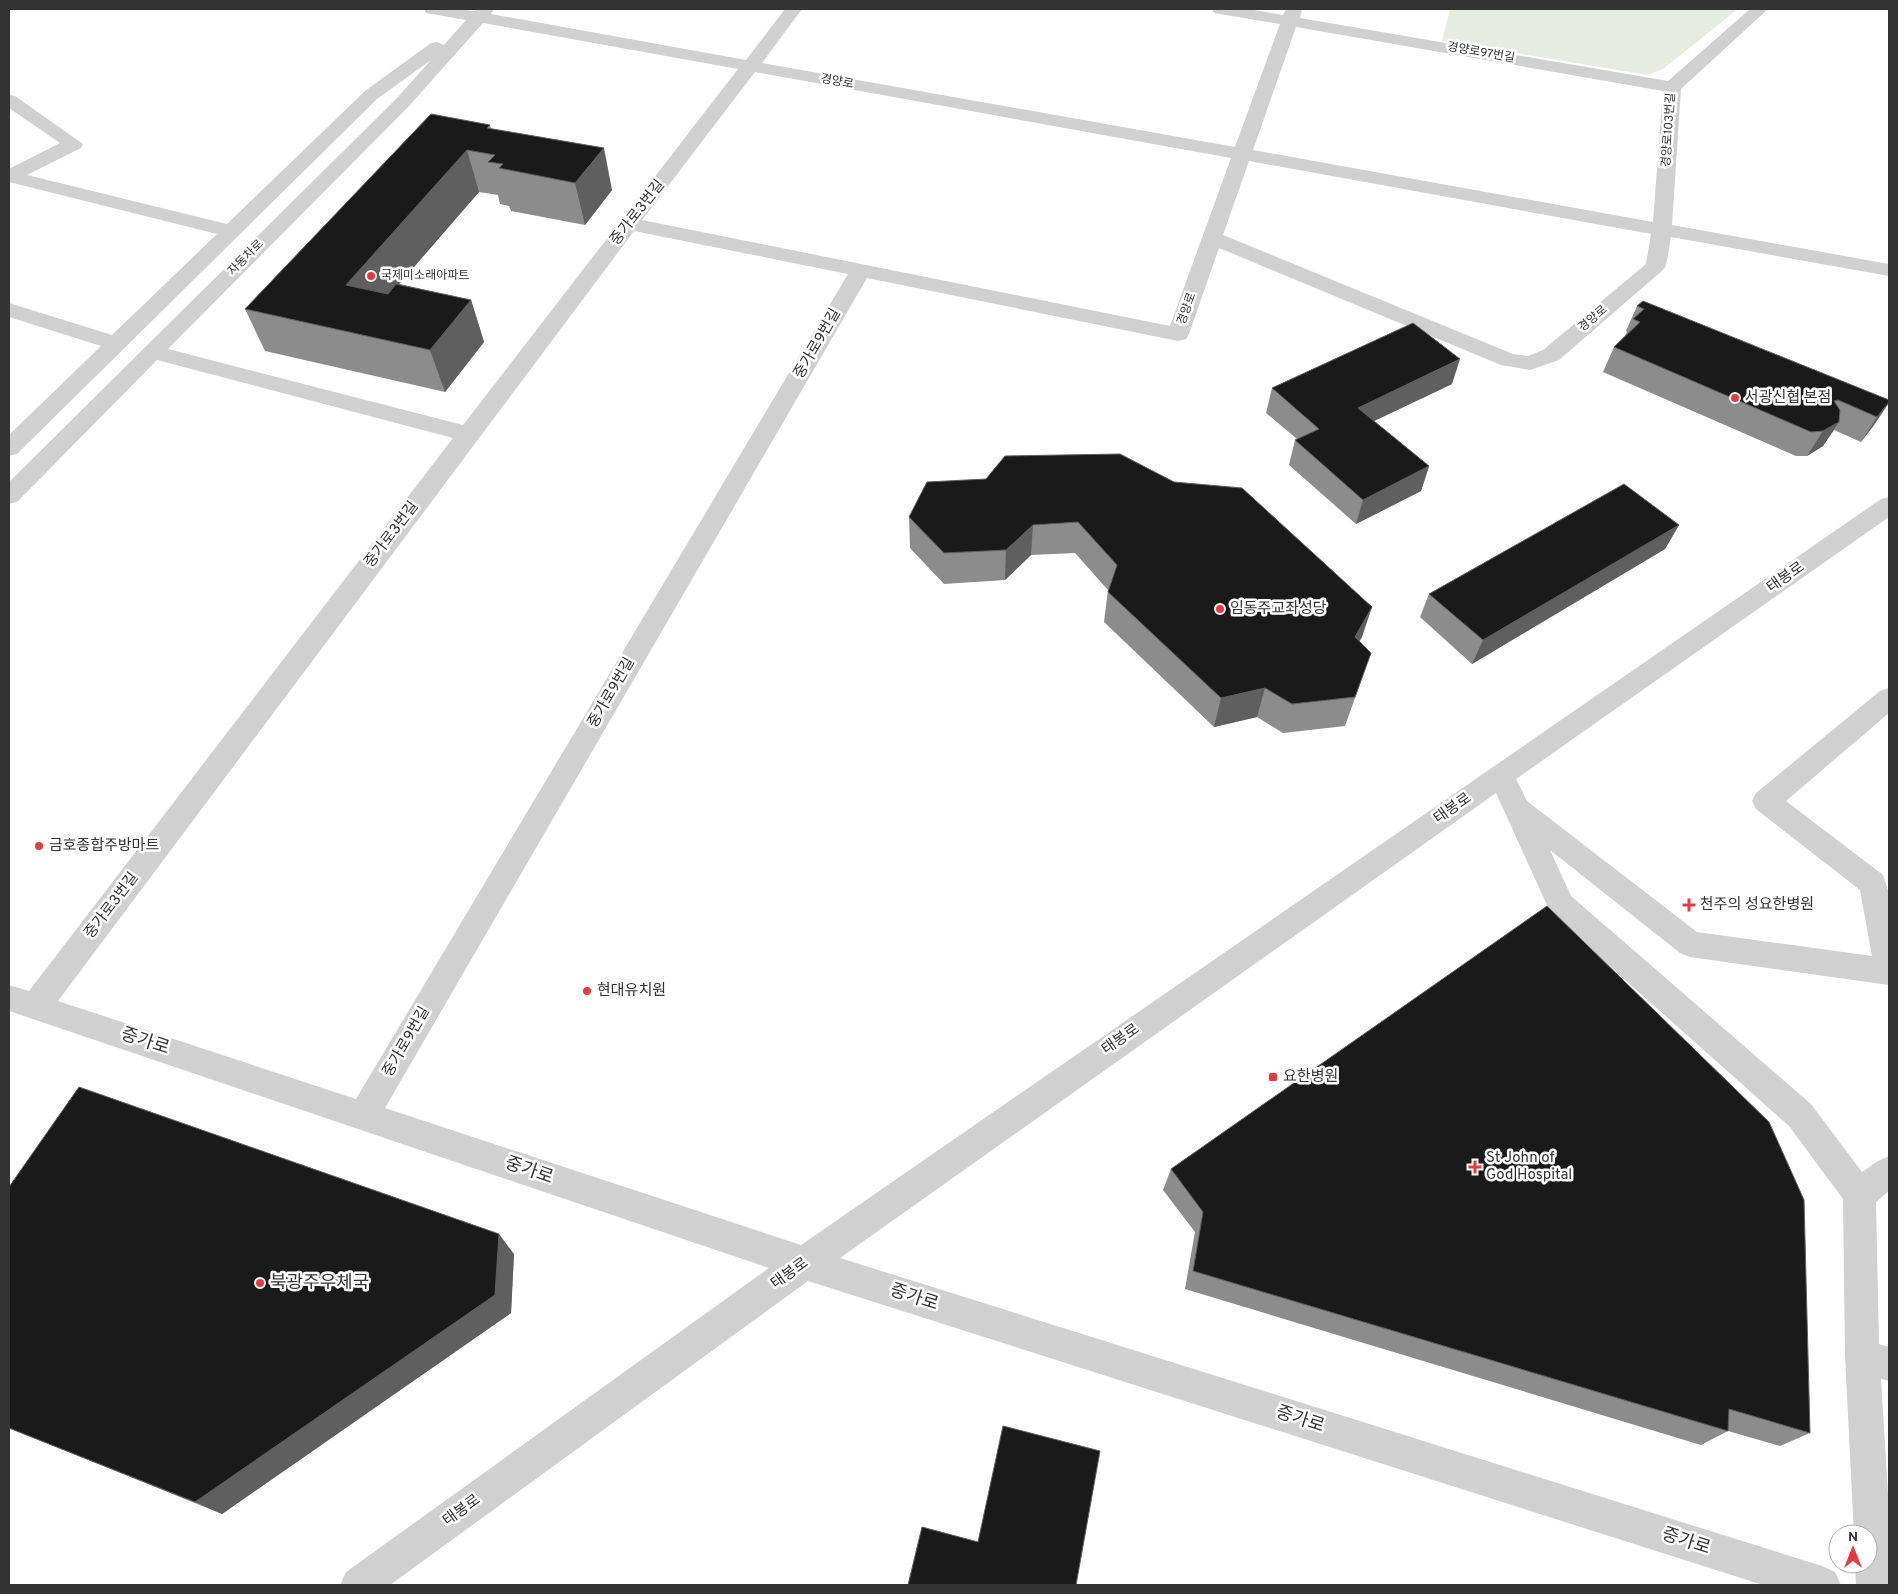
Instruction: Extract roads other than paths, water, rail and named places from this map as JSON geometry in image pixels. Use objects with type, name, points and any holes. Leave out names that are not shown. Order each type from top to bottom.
[{"type":"street","name":"경양로","points":[[432,9],[482,12],[751,66],[1889,270]]},
{"type":"street","name":"중가로3번길","points":[[22,1002],[468,434],[794,9]]},
{"type":"street","name":"경양로97번길","points":[[1220,9],[1292,14],[1672,87]]},
{"type":"street","name":"경양로103번길","points":[[1662,229],[1672,87],[1760,9]]},
{"type":"street","points":[[9,448],[371,95],[482,12]]},
{"type":"street","name":"자동차로","points":[[9,496],[403,102],[482,12]]},
{"type":"street","points":[[1243,154],[1292,14]]},
{"type":"street","points":[[9,100],[74,144],[9,176],[230,231]]},
{"type":"street","name":"경양로","points":[[630,224],[1178,334],[1243,154]]},
{"type":"street","name":"경양로","points":[[1213,238],[1509,360],[1530,363],[1551,355],[1656,266],[1662,229]]},
{"type":"street","name":"중가로9번길","points":[[364,1115],[861,270]]},
{"type":"street","points":[[9,310],[116,343]]},
{"type":"street","points":[[152,352],[468,434]]},
{"type":"street","name":"태봉로","points":[[359,1585],[804,1263],[1889,506]]},
{"type":"street","points":[[1889,698],[1766,801],[1873,884],[1889,967]]},
{"type":"street","points":[[1501,775],[1561,904],[1800,1115],[1859,1194],[1876,1360],[1875,1585]]},
{"type":"street","points":[[1516,807],[1690,944],[1889,972]]},
{"type":"street","name":"중가로","points":[[22,1002],[804,1263],[1822,1585]]},
{"type":"street","points":[[1859,1194],[1889,1172]]},
{"type":"place","name":"국제미소래아파트","points":[[371,276]]},
{"type":"place","name":"서광신협 본점","points":[[1735,398]]},
{"type":"place","name":"임동주교좌성당","points":[[1220,609]]},
{"type":"place","name":"금호종합주방마트","points":[[39,846]]},
{"type":"place","name":"천주의 성요한병원","points":[[1689,905]]},
{"type":"place","name":"현대유치원","points":[[587,991]]},
{"type":"place","name":"요한병원","points":[[1273,1077]]},
{"type":"place","name":"St John of God Hospital","points":[[1475,1167]]},
{"type":"place","name":"북광주우체국","points":[[260,1283]]}]
